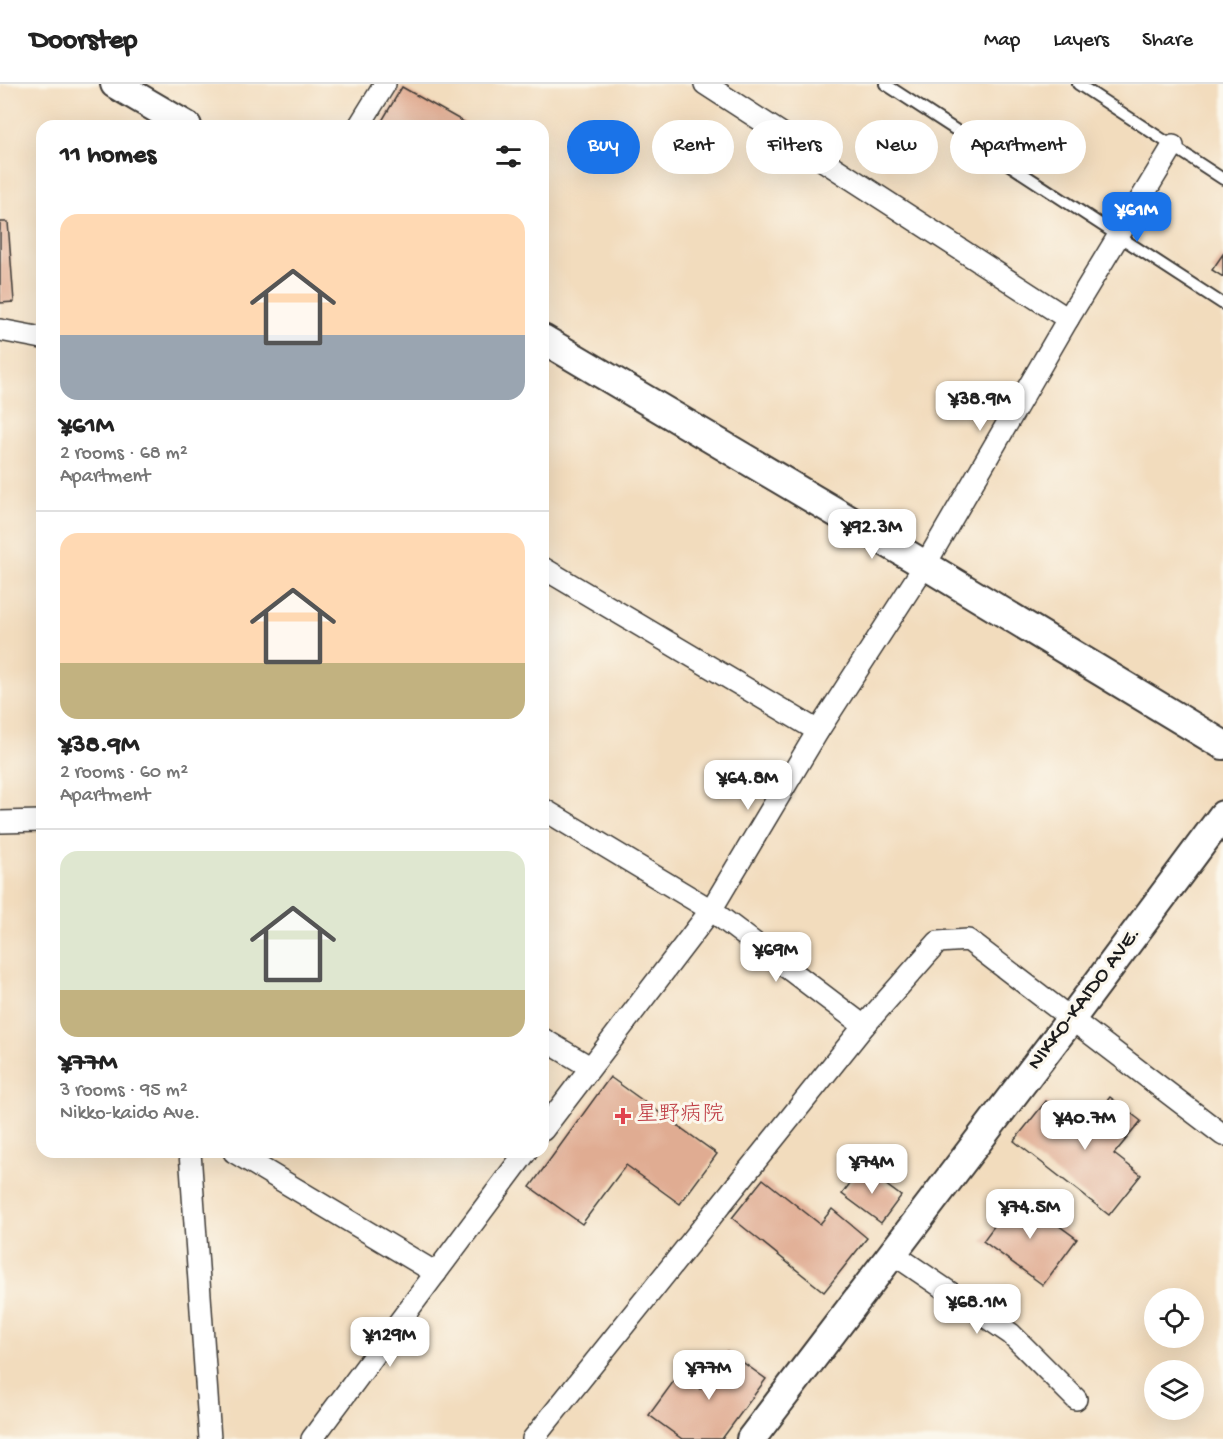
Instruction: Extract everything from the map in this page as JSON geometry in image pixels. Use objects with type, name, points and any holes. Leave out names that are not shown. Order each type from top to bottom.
[{"type":"street","points":[[115,84],[177,120]]},
{"type":"street","points":[[363,120],[385,84]]},
{"type":"street","points":[[705,84],[1068,319]]},
{"type":"street","points":[[549,1122],[711,910],[818,731],[925,565],[1068,319],[1173,146]]},
{"type":"street","points":[[0,330],[36,337]]},
{"type":"street","points":[[549,343],[1223,745]]},
{"type":"street","points":[[549,572],[818,731]]},
{"type":"street","points":[[549,813],[711,910],[864,1026]]},
{"type":"street","name":"NIKKO-KAIDO AVE.","points":[[751,1439],[1223,815]]},
{"type":"street","points":[[0,822],[36,821]]},
{"type":"street","points":[[533,1439],[864,1026],[938,942],[968,940],[1223,1136]]},
{"type":"street","points":[[549,1043],[590,1067]]},
{"type":"street","points":[[190,1158],[210,1439]]},
{"type":"street","points":[[244,1158],[436,1273]]},
{"type":"street","points":[[312,1439],[522,1158]]},
{"type":"street","points":[[892,1253],[1011,1334],[1076,1399]]},
{"type":"lane","points":[[885,84],[1223,304]]},
{"type":"lane","points":[[1078,84],[1223,179]]},
{"type":"building","points":[[402,87],[460,120],[383,120]]},
{"type":"building","points":[[0,222],[8,222],[14,302],[0,303]]},
{"type":"building","points":[[1223,254],[1223,277],[1212,270]]},
{"type":"building","name":"星野病院","points":[[610,1077],[717,1154],[680,1204],[626,1165],[582,1224],[530,1187]]},
{"type":"building","points":[[1110,1097],[1141,1121],[1114,1154],[1141,1175],[1109,1215],[1014,1141],[1046,1101],[1084,1130]]},
{"type":"building","points":[[862,1167],[901,1196],[881,1223],[842,1194]]},
{"type":"building","points":[[763,1179],[820,1224],[832,1209],[867,1238],[824,1292],[732,1218]]},
{"type":"building","points":[[1017,1195],[1077,1239],[1043,1285],[983,1241]]},
{"type":"building","points":[[727,1351],[766,1379],[722,1439],[682,1439],[649,1415],[679,1374],[700,1389]]},
{"type":"place","name":"星野病院","points":[[623,1116]]}]
